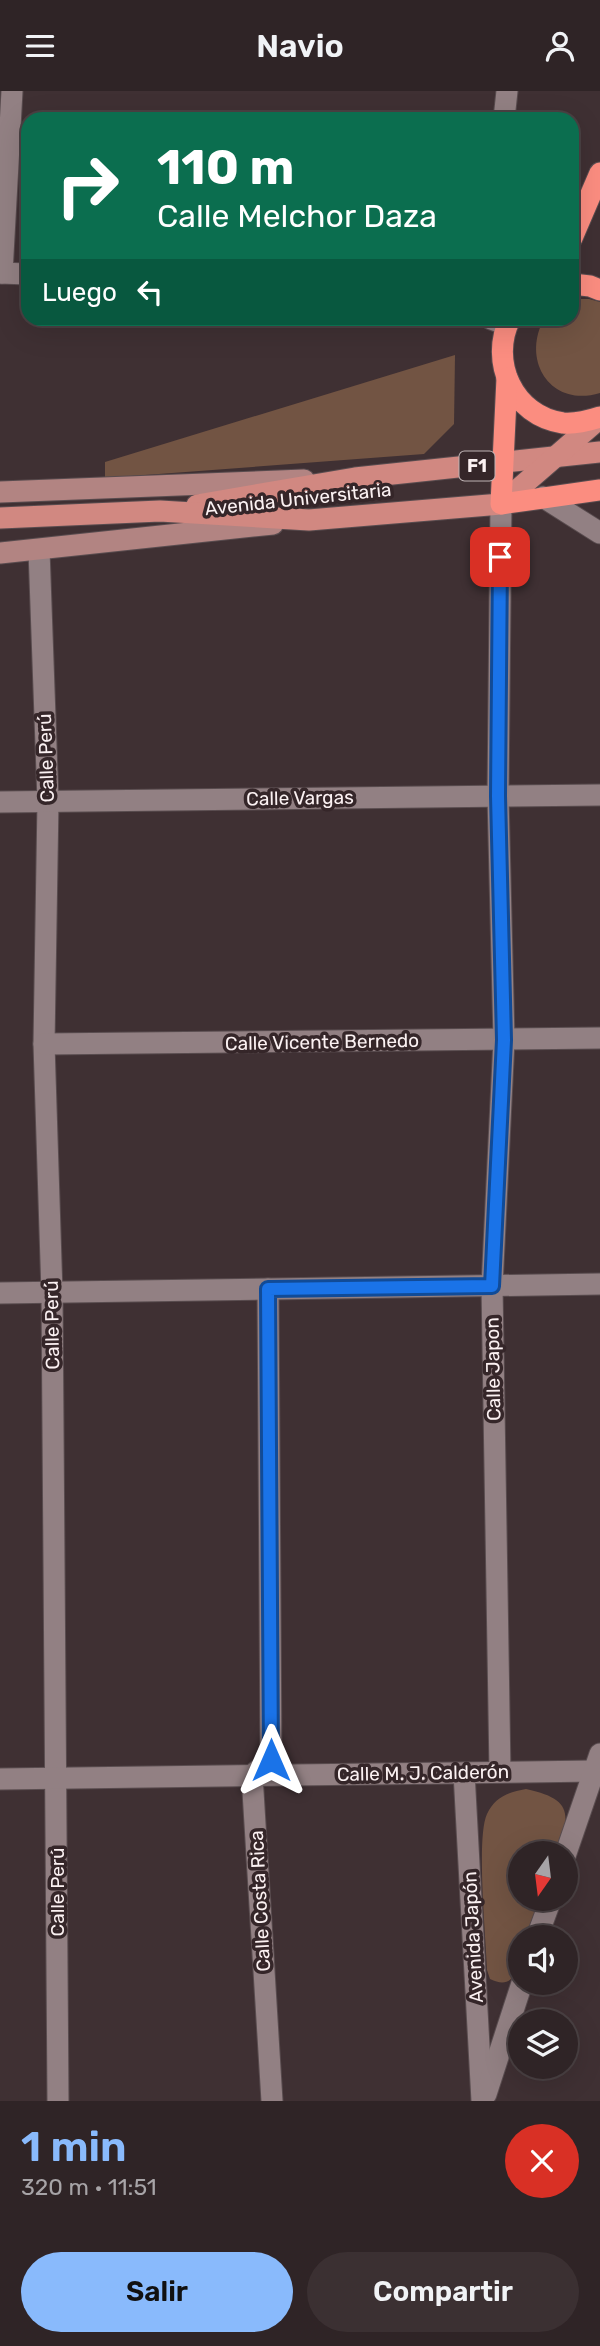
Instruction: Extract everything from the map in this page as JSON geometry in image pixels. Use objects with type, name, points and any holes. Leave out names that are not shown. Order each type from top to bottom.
[{"type":"highway","points":[[579,222],[600,173]]},
{"type":"highway","points":[[579,286],[600,290]]},
{"type":"highway","name":"F1","points":[[503,326],[502,368],[511,389],[525,406],[542,417],[563,423],[584,422],[600,417]]},
{"type":"highway","name":"F1","points":[[501,504],[507,378]]},
{"type":"highway","name":"Avenida Universitaria","points":[[501,504],[600,490]]},
{"type":"main road","points":[[501,504],[600,417]]},
{"type":"main road","name":"Avenida Universitaria","points":[[0,492],[355,478],[600,452]]},
{"type":"main road","points":[[160,511],[355,478]]},
{"type":"main road","name":"Avenida Universitaria","points":[[0,552],[309,520],[501,504]]},
{"type":"main road","points":[[0,518],[160,511],[309,520]]},
{"type":"street","points":[[12,91],[1,273],[21,274]]},
{"type":"street","points":[[505,112],[507,91]]},
{"type":"street","points":[[543,496],[600,533]]},
{"type":"street","name":"Calle Japon","points":[[500,1772],[492,1286],[504,1040],[498,796],[501,504]]},
{"type":"street","name":"Calle Perú","points":[[39,550],[48,801],[44,1044],[52,1293],[58,2101]]},
{"type":"street","name":"Calle Vargas","points":[[0,802],[600,795]]},
{"type":"street","name":"Calle Vicente Bernedo","points":[[44,1044],[600,1038]]},
{"type":"street","points":[[0,1293],[600,1284]]},
{"type":"street","points":[[252,1775],[271,1760],[268,1289]]},
{"type":"street","points":[[570,1841],[597,1763]]},
{"type":"street","name":"Calle M. J. Calderón","points":[[0,1779],[464,1773],[597,1763]]},
{"type":"street","name":"Avenida Japón","points":[[464,1773],[482,2101]]},
{"type":"street","name":"Calle Costa Rica","points":[[252,1775],[272,2101]]},
{"type":"street","points":[[482,2101],[518,1995]]},
{"type":"shaded area","points":[[579,299],[600,302],[600,393],[583,396],[567,394],[555,387],[545,377],[539,365],[536,350],[541,326],[579,326]]},
{"type":"shaded area","points":[[455,355],[454,424],[424,454],[105,478],[105,462]]},
{"type":"shaded area","points":[[526,1789],[552,1798],[560,1803],[564,1810],[565,1828],[561,1841],[508,1841],[508,1911],[537,1911],[532,1925],[508,1925],[508,1980],[500,1982],[490,1979],[487,1970],[482,1844],[490,1808],[498,1799]]},
{"type":"route","points":[[271,1760],[268,1289],[492,1286],[504,1040],[498,796],[500,557]]}]
